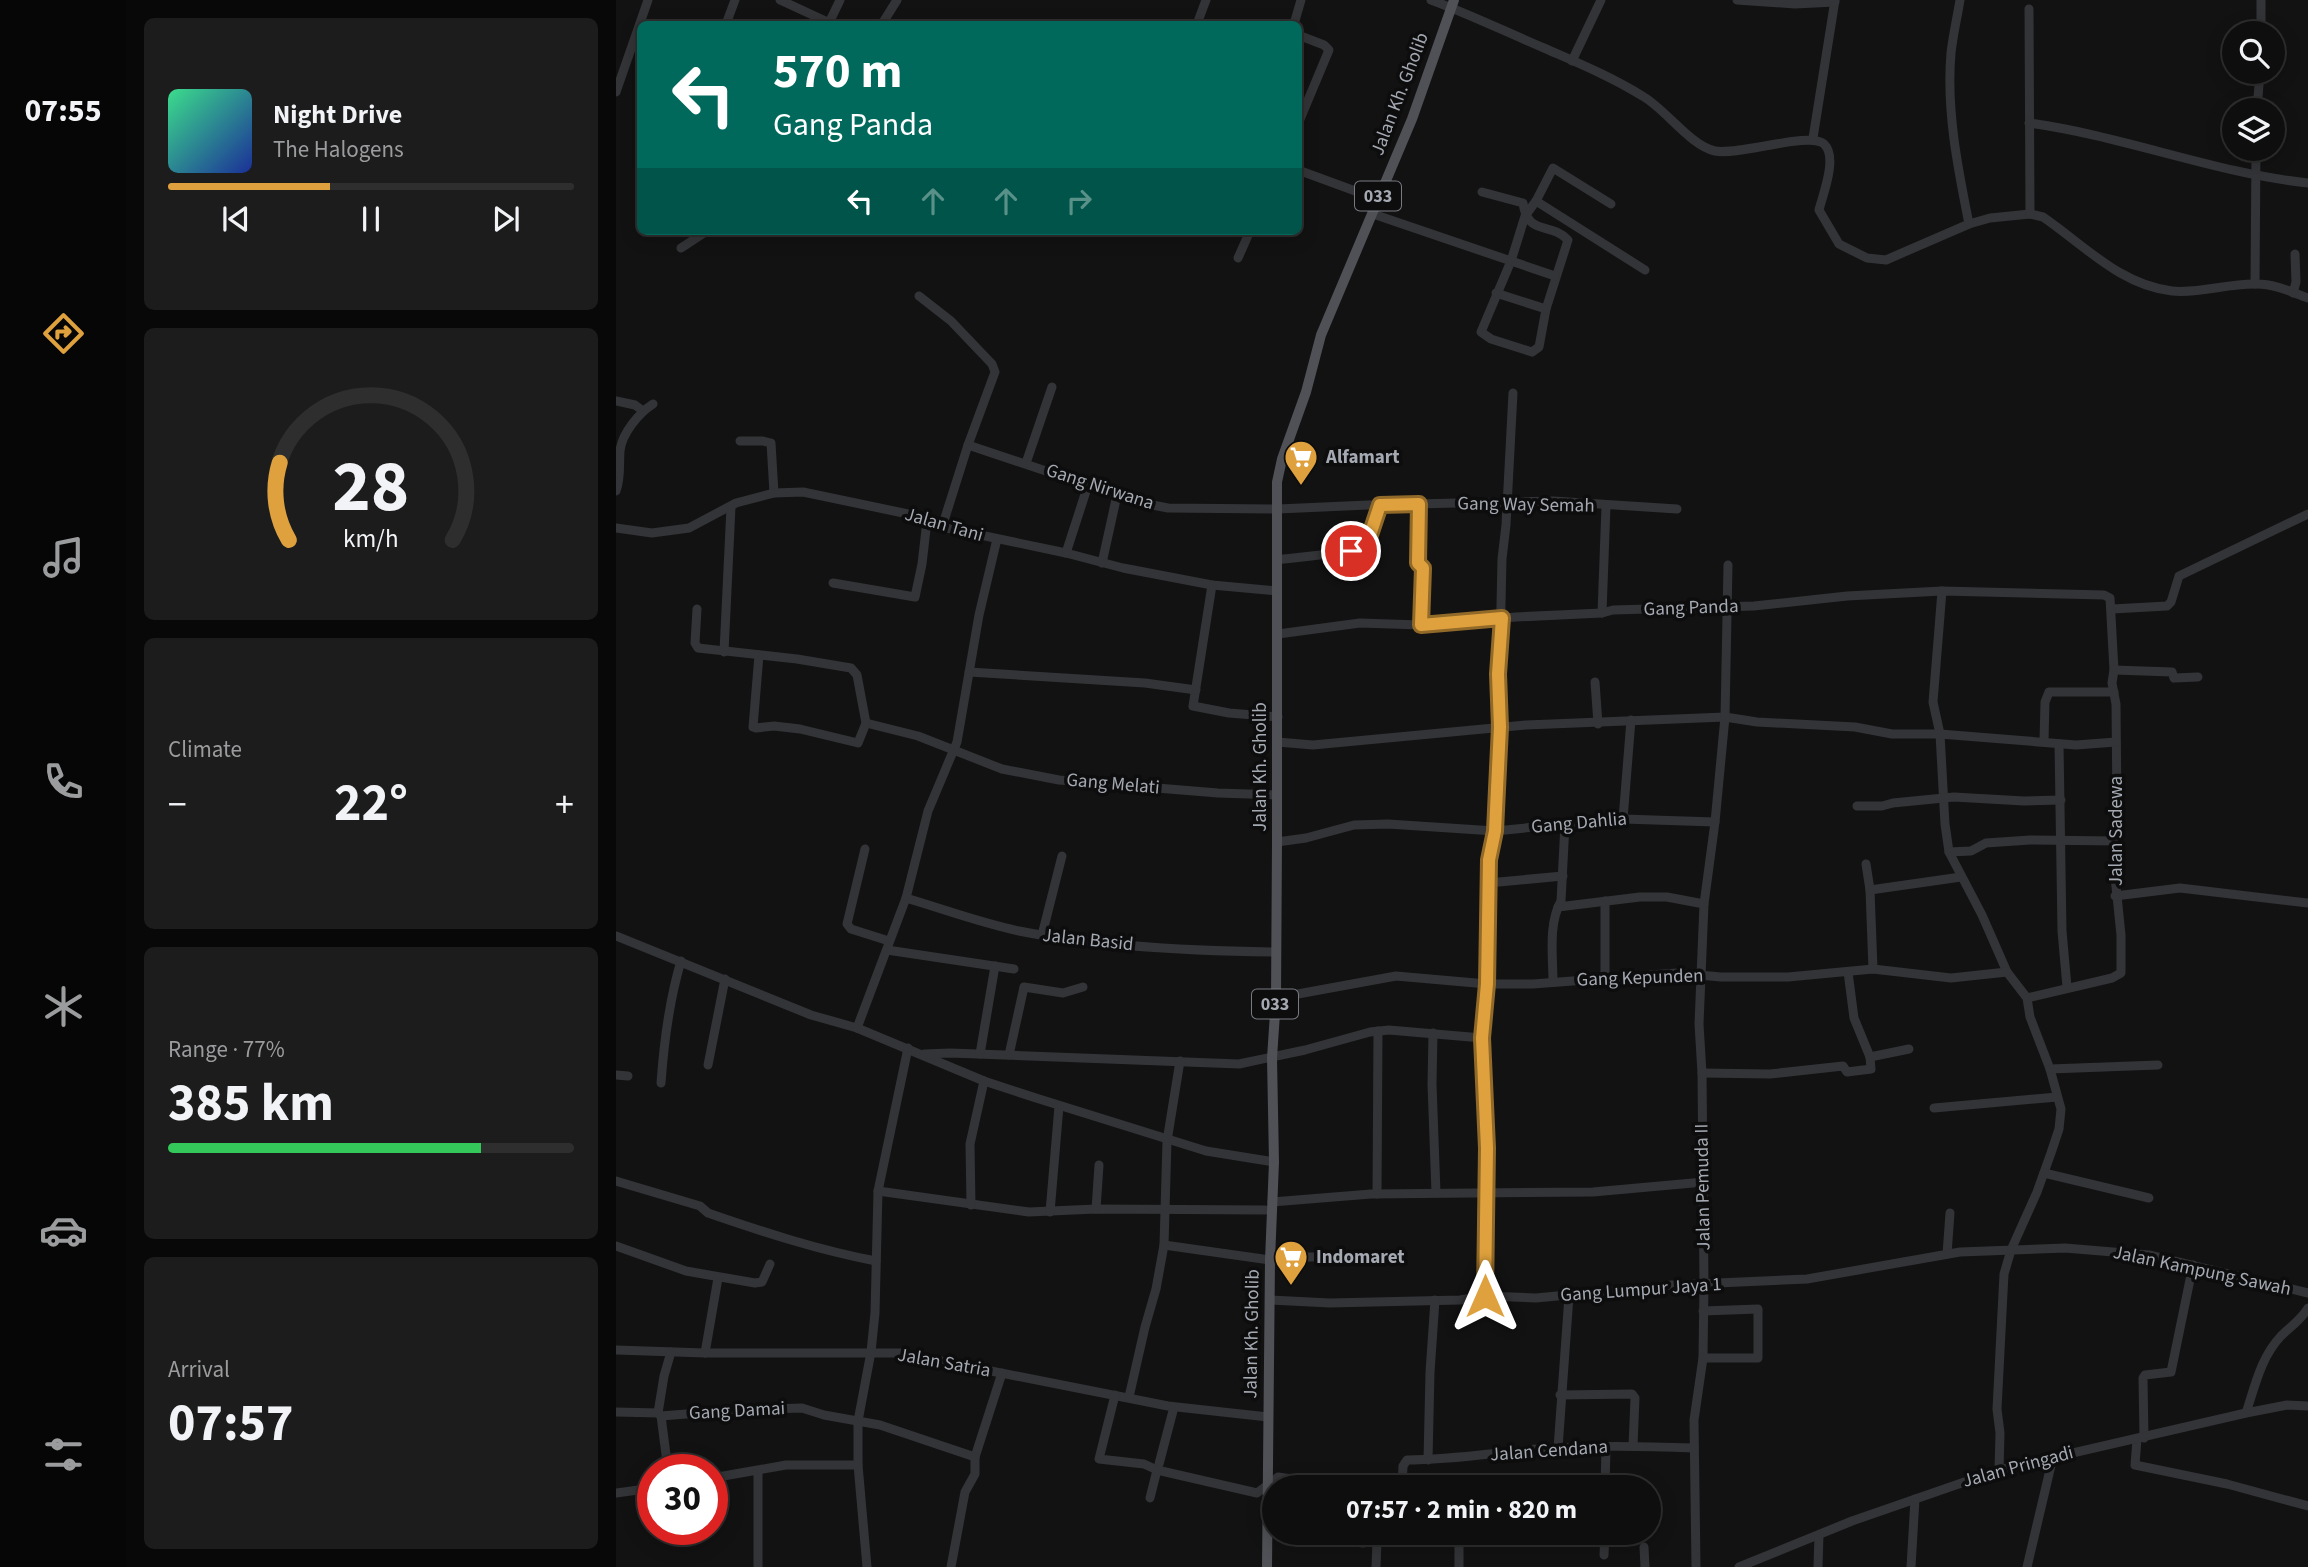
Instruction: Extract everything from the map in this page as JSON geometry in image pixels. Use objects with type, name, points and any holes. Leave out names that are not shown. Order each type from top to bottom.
[{"type":"main road","name":"Jalan Kh. Gholib","points":[[1268,1475],[1268,1206],[1274,1162],[1272,1058],[1276,998],[1278,795],[1277,482],[1282,459],[1306,392],[1321,334],[1412,118],[1452,4]]},
{"type":"main road","name":"Jalan Kh. Gholib","points":[[1268,1545],[1268,1567]]},
{"type":"street","points":[[643,21],[648,0]]},
{"type":"street","points":[[727,21],[736,0]]},
{"type":"street","points":[[780,0],[824,21]]},
{"type":"street","points":[[831,21],[840,0]]},
{"type":"street","points":[[884,21],[897,0]]},
{"type":"street","points":[[1198,21],[1206,0]]},
{"type":"street","points":[[1295,21],[1301,0]]},
{"type":"street","points":[[1431,0],[1452,4],[1601,73],[1646,98],[1700,144],[1715,151],[1766,147],[1812,138],[1825,144],[1830,153],[1830,166],[1819,210],[1839,244],[1867,258],[1886,260],[1969,224],[2008,214],[2030,214],[2043,217],[2054,224],[2110,267],[2150,285],[2189,292],[2255,284],[2281,288],[2308,298]]},
{"type":"street","points":[[1572,61],[1601,0]]},
{"type":"street","points":[[1737,0],[1795,4],[1835,1],[1812,138]]},
{"type":"street","points":[[1960,0],[1951,53],[1951,92],[1957,159],[1969,224]]},
{"type":"street","points":[[2261,0],[2261,21]]},
{"type":"street","points":[[2029,9],[2030,214]]},
{"type":"street","points":[[1302,37],[1329,49],[1302,114]]},
{"type":"street","points":[[616,92],[637,41]]},
{"type":"street","points":[[2029,123],[2069,128],[2257,176],[2308,183]]},
{"type":"street","points":[[2255,284],[2256,161]]},
{"type":"street","points":[[1482,192],[1523,203],[1525,216],[1532,224],[1567,240],[1546,309],[1539,346],[1535,351],[1491,339],[1481,332],[1511,261],[1525,216],[1553,168],[1611,204]]},
{"type":"street","points":[[1302,171],[1377,199]]},
{"type":"street","points":[[1536,201],[1645,270]]},
{"type":"street","points":[[1373,214],[1555,276]]},
{"type":"street","points":[[681,248],[701,235]]},
{"type":"street","points":[[1238,258],[1249,235]]},
{"type":"street","points":[[2293,293],[2296,282],[2295,254]]},
{"type":"street","points":[[1496,293],[1546,309]]},
{"type":"street","points":[[919,296],[951,321],[994,368],[994,379],[968,445],[942,527]]},
{"type":"street","points":[[1026,463],[1052,387]]},
{"type":"street","points":[[1485,1296],[1486,1116],[1482,1038],[1487,984],[1489,860],[1495,831],[1500,727],[1498,674],[1502,559],[1513,393]]},
{"type":"street","points":[[616,401],[635,405],[643,411]]},
{"type":"street","points":[[616,491],[622,441],[643,411],[653,404]]},
{"type":"street","points":[[740,441],[763,440],[771,443],[774,494]]},
{"type":"street","name":"Gang Nirwana","points":[[968,445],[1117,495],[1168,509],[1278,509]]},
{"type":"street","points":[[1066,553],[1088,485]]},
{"type":"street","name":"Jalan Tani","points":[[616,528],[652,533],[688,528],[736,503],[774,494],[803,492],[908,514],[942,527],[1102,563],[1212,585],[1277,591]]},
{"type":"street","points":[[1102,563],[1117,495]]},
{"type":"street","name":"Gang Way Semah","points":[[1278,509],[1507,501],[1677,509]]},
{"type":"street","points":[[1419,504],[1418,563],[1423,568],[1421,625]]},
{"type":"street","points":[[1277,561],[1351,551],[1361,546],[1368,541],[1380,505]]},
{"type":"street","points":[[1602,613],[1606,506]]},
{"type":"street","points":[[724,652],[731,507]]},
{"type":"street","points":[[2112,609],[2168,606],[2179,576],[2308,514]]},
{"type":"street","points":[[833,583],[915,597],[927,521]]},
{"type":"street","points":[[857,1028],[906,898],[928,811],[957,742],[979,615],[998,539]]},
{"type":"street","name":"Jalan Pemuda II","points":[[1696,1567],[1694,1420],[1703,1358],[1704,1285],[1699,1024],[1704,904],[1716,822],[1725,717],[1728,565]]},
{"type":"street","points":[[1212,585],[1193,706],[1229,713],[1278,717]]},
{"type":"street","points":[[1941,591],[1933,702],[1940,734],[1945,831],[1950,852],[2007,972],[2026,998],[2061,1110],[2059,1129],[2044,1173],[2011,1250],[2004,1274],[1997,1409],[2000,1433],[1999,1470]]},
{"type":"street","name":"Gang Panda","points":[[1278,634],[1360,623],[1421,625],[1602,613],[1613,610],[1726,608],[1798,603],[1847,596],[1941,591],[2104,595]]},
{"type":"street","name":"Jalan Sadewa","points":[[2026,998],[2121,974],[2121,935],[2114,867],[2117,841],[2112,609],[2110,598],[2104,595]]},
{"type":"street","points":[[697,609],[696,646],[700,649],[759,655],[853,670],[866,723],[858,743],[800,729],[753,727],[751,720],[759,655]]},
{"type":"street","points":[[2114,670],[2172,672],[2174,678],[2198,677]]},
{"type":"street","points":[[969,672],[1145,682],[1196,690]]},
{"type":"street","points":[[1595,682],[1598,724]]},
{"type":"street","points":[[2044,741],[2045,702],[2049,692],[2114,692]]},
{"type":"street","points":[[1277,742],[1313,745],[1500,727],[1725,717],[1757,722],[1855,727],[1892,734],[1940,734],[2059,744],[2095,745],[2116,742]]},
{"type":"street","points":[[1623,819],[1631,720]]},
{"type":"street","name":"Gang Melati","points":[[866,723],[918,736],[1002,769],[1059,780],[1218,793],[1278,795]]},
{"type":"street","points":[[2059,744],[2059,840],[2067,987]]},
{"type":"street","points":[[1857,806],[1882,806],[1954,797],[2061,800]]},
{"type":"street","name":"Gang Dahlia","points":[[1277,842],[1306,838],[1353,825],[1388,824],[1495,831],[1565,824],[1607,824],[1623,819],[1716,822]]},
{"type":"street","points":[[1553,982],[1553,934],[1561,901],[1565,824]]},
{"type":"street","points":[[1950,852],[1971,851],[1986,843],[2117,841]]},
{"type":"street","points":[[865,849],[847,924],[851,929],[888,946],[1014,969]]},
{"type":"street","points":[[1042,935],[1062,856]]},
{"type":"street","points":[[1866,864],[1870,891],[1873,969]]},
{"type":"street","points":[[1488,883],[1563,876]]},
{"type":"street","points":[[1870,891],[1961,877]]},
{"type":"street","points":[[2115,896],[2180,888],[2308,903]]},
{"type":"street","points":[[1558,907],[1640,897],[1667,897],[1704,904]]},
{"type":"street","name":"Jalan Basid","points":[[906,898],[1042,935],[1121,945],[1275,952]]},
{"type":"street","points":[[1605,901],[1605,978]]},
{"type":"street","points":[[616,936],[811,1014],[857,1028],[984,1080],[1059,1106],[1167,1141],[1206,1151],[1274,1162]]},
{"type":"street","points":[[661,1083],[665,1033],[681,961]]},
{"type":"street","points":[[980,1054],[995,966]]},
{"type":"street","name":"Gang Kepunden","points":[[1276,998],[1396,976],[1487,984],[1677,973],[1721,977],[1787,977],[1873,969],[1951,978],[2007,972]]},
{"type":"street","points":[[1702,1073],[1770,1074],[1843,1066],[1847,1072],[1871,1069],[1870,1057],[1854,1018],[1848,972]]},
{"type":"street","points":[[708,1065],[725,979]]},
{"type":"street","points":[[1009,1055],[1024,987],[1063,993],[1083,987]]},
{"type":"street","points":[[918,1054],[950,1052],[1239,1064],[1378,1031],[1482,1038]]},
{"type":"street","points":[[1377,1194],[1378,1031]]},
{"type":"street","points":[[1433,1033],[1436,1193]]},
{"type":"street","points":[[867,1567],[858,1465],[858,1421],[871,1352],[875,1313],[878,1191],[908,1048]]},
{"type":"street","points":[[1870,1057],[1909,1049]]},
{"type":"street","points":[[1129,1397],[1164,1245],[1167,1141],[1180,1061]]},
{"type":"street","points":[[2050,1069],[2158,1065]]},
{"type":"street","points":[[616,1075],[628,1076]]},
{"type":"street","points":[[971,1205],[970,1144],[984,1080]]},
{"type":"street","points":[[1934,1108],[2057,1097]]},
{"type":"street","points":[[1050,1212],[1059,1106]]},
{"type":"street","points":[[1096,1209],[1099,1165]]},
{"type":"street","points":[[2044,1173],[2149,1198]]},
{"type":"street","points":[[616,1181],[700,1206],[708,1213],[778,1237],[834,1253],[876,1261]]},
{"type":"street","points":[[878,1191],[971,1205],[1050,1212],[1268,1206],[1377,1194],[1594,1192],[1704,1182]]},
{"type":"street","points":[[1947,1254],[1950,1213]]},
{"type":"street","points":[[1164,1245],[1270,1260],[1279,1256],[1347,1257]]},
{"type":"street","points":[[616,1246],[687,1271],[759,1283],[770,1264]]},
{"type":"street","name":"Jalan Kampung Sawah","points":[[2011,1250],[2081,1248],[2116,1251],[2193,1265],[2308,1293]]},
{"type":"street","name":"Gang Lumpur Jaya 1","points":[[1270,1300],[1330,1303],[1485,1296],[1569,1296],[1672,1285],[1807,1279],[1860,1272],[1947,1254],[2011,1250]]},
{"type":"street","points":[[2193,1265],[2171,1373],[2145,1375],[2143,1378],[2141,1438],[2135,1465],[2227,1484],[2308,1506]]},
{"type":"street","points":[[705,1353],[718,1278]]},
{"type":"street","points":[[1558,1448],[1569,1296]]},
{"type":"street","points":[[1428,1460],[1435,1300]]},
{"type":"street","points":[[1703,1311],[1758,1308],[1758,1357],[1703,1358]]},
{"type":"street","points":[[2246,1413],[2262,1364],[2280,1338],[2308,1308]]},
{"type":"street","name":"Jalan Satria","points":[[616,1350],[900,1353],[1174,1407],[1268,1417]]},
{"type":"street","points":[[665,1454],[659,1414],[664,1376],[671,1352]]},
{"type":"street","points":[[951,1567],[965,1492],[975,1474],[975,1457],[1002,1373]]},
{"type":"street","points":[[1560,1395],[1632,1394],[1635,1398],[1633,1446]]},
{"type":"street","points":[[1115,1395],[1099,1458],[1158,1467],[1257,1493],[1262,1490]]},
{"type":"street","name":"Jalan Pringadi","points":[[1738,1567],[1999,1470],[2246,1413],[2307,1403]]},
{"type":"street","points":[[1150,1498],[1174,1407]]},
{"type":"street","name":"Gang Damai","points":[[616,1412],[659,1414],[802,1408],[824,1415],[880,1425],[975,1457]]},
{"type":"street","points":[[1605,1475],[1606,1447]]},
{"type":"street","name":"Jalan Cendana","points":[[1403,1475],[1404,1461],[1558,1448],[1694,1448]]},
{"type":"street","points":[[2026,1567],[2053,1457]]},
{"type":"street","points":[[728,1476],[786,1465],[858,1465]]},
{"type":"street","points":[[758,1471],[758,1567]]},
{"type":"street","points":[[616,1493],[637,1490]]},
{"type":"street","points":[[1912,1567],[1915,1499]]},
{"type":"street","points":[[1818,1567],[1819,1535]]},
{"type":"street","points":[[1376,1567],[1377,1545]]},
{"type":"street","points":[[1459,1545],[1459,1567]]},
{"type":"street","points":[[1604,1545],[1604,1555]]},
{"type":"street","points":[[1644,1547],[1644,1567]]},
{"type":"place","name":"Alfamart","points":[[1301,487]]},
{"type":"place","name":"Indomaret","points":[[1291,1287]]},
{"type":"route","points":[[1351,551],[1368,541],[1380,505],[1419,504],[1418,563],[1423,568],[1421,625],[1502,618],[1498,674],[1500,727],[1495,831],[1489,860],[1487,984],[1482,1038],[1487,1148],[1485,1296]]}]
